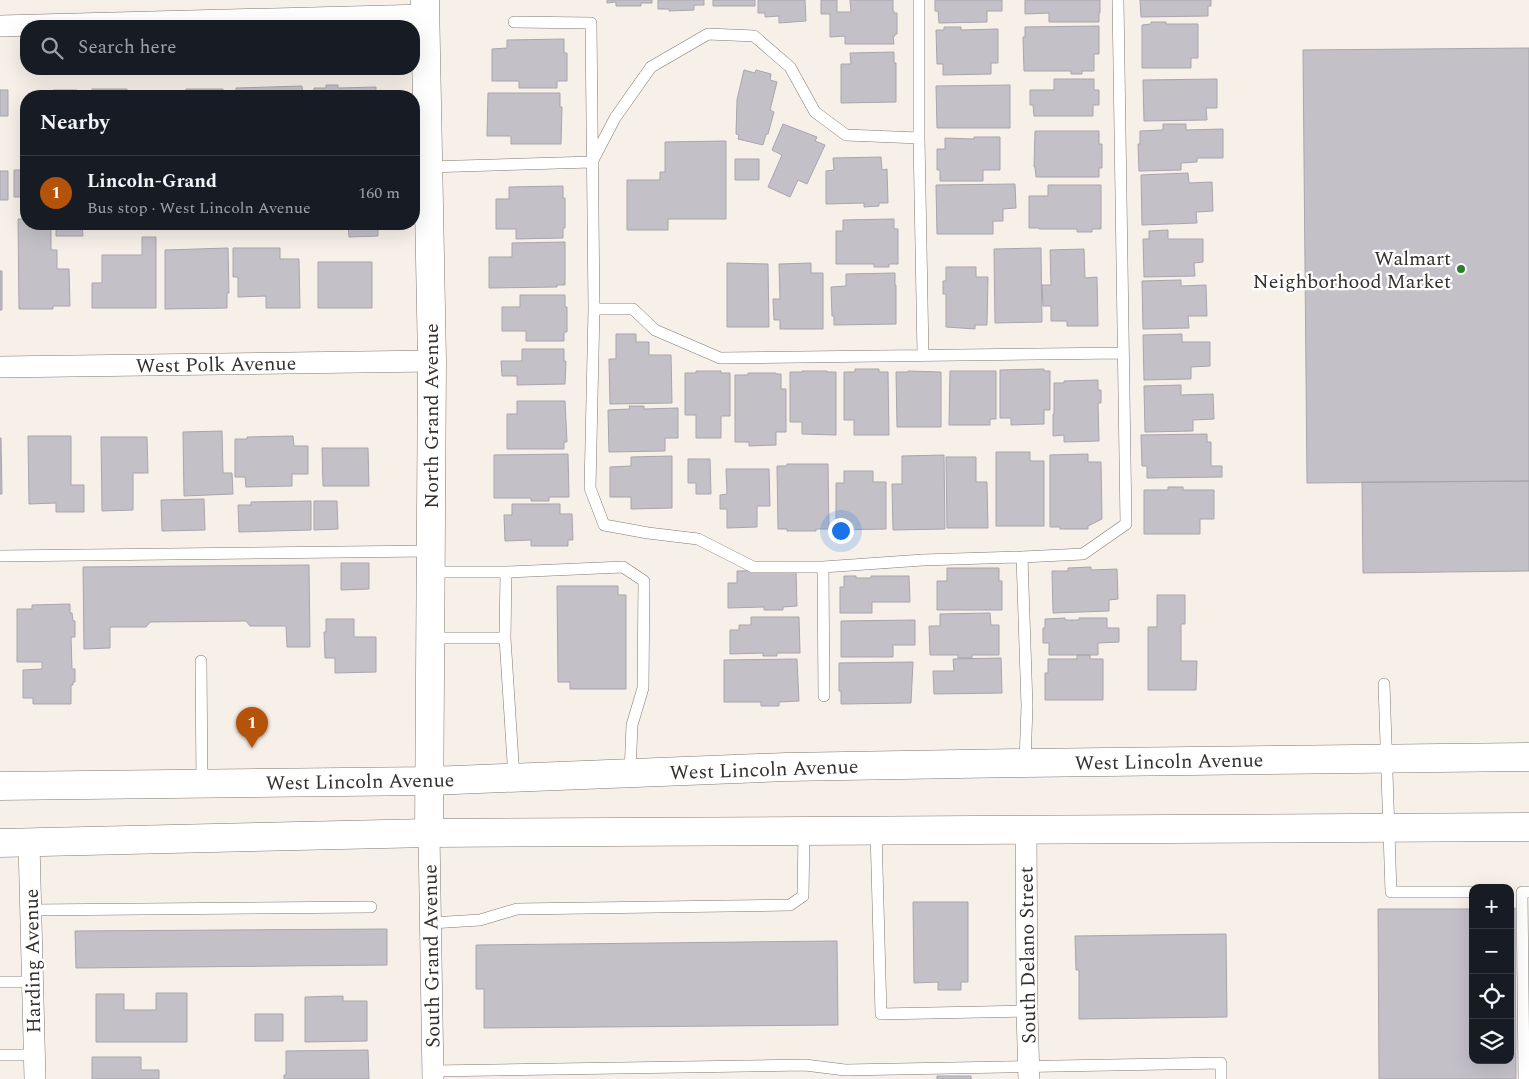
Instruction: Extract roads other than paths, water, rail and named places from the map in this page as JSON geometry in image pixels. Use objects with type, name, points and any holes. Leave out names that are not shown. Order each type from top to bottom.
[{"type":"main road","name":"North Grand Avenue","points":[[425,7],[432,361],[429,833]]},
{"type":"main road","name":"West Lincoln Avenue","points":[[0,786],[430,781],[786,767],[1024,762],[1529,757]]},
{"type":"main road","points":[[0,843],[429,833],[1529,827]]},
{"type":"street","points":[[134,20],[425,7]]},
{"type":"street","points":[[0,26],[20,25]]},
{"type":"street","name":"West Polk Avenue","points":[[0,367],[432,361]]},
{"type":"street","name":"South Delano Street","points":[[1026,830],[1029,1073]]},
{"type":"street","name":"South Grand Avenue","points":[[429,833],[433,1075]]},
{"type":"street","name":"Harding Avenue","points":[[29,843],[35,1079]]},
{"type":"lane","points":[[919,0],[924,355]]},
{"type":"lane","points":[[514,22],[591,23],[594,309],[590,488],[604,525],[698,539],[753,567],[824,567],[923,560],[1083,554],[1126,524],[1118,0]]},
{"type":"lane","points":[[592,162],[615,118],[651,67],[708,34],[754,36],[790,67],[815,112],[846,135],[920,138]]},
{"type":"lane","points":[[428,167],[592,162]]},
{"type":"lane","points":[[594,309],[633,309],[655,330],[720,358],[1123,353]]},
{"type":"lane","points":[[0,556],[430,562],[506,572],[624,567],[644,581],[643,688],[632,725],[630,773]]},
{"type":"lane","points":[[1022,557],[1027,706],[1024,762]]},
{"type":"lane","points":[[824,567],[824,696]]},
{"type":"lane","points":[[506,572],[505,638],[514,778]]},
{"type":"lane","points":[[430,638],[505,638]]},
{"type":"lane","points":[[201,661],[202,784]]},
{"type":"lane","points":[[1384,684],[1391,892],[1469,892]]},
{"type":"lane","points":[[876,831],[881,1014],[1027,1011]]},
{"type":"lane","points":[[431,923],[480,920],[516,909],[790,905],[803,896],[804,832]]},
{"type":"lane","points":[[1520,892],[1524,1079]]},
{"type":"lane","points":[[31,910],[371,907]]},
{"type":"lane","points":[[0,982],[32,982]]},
{"type":"lane","points":[[0,1055],[35,1055]]},
{"type":"lane","points":[[433,1075],[805,1065],[845,1074],[1029,1073],[1220,1064],[1221,1079]]},
{"type":"place","name":"Walmart Neighborhood Market","points":[[1461,269]]},
{"type":"place","name":"Lincoln-Grand","points":[[252,748]]}]
